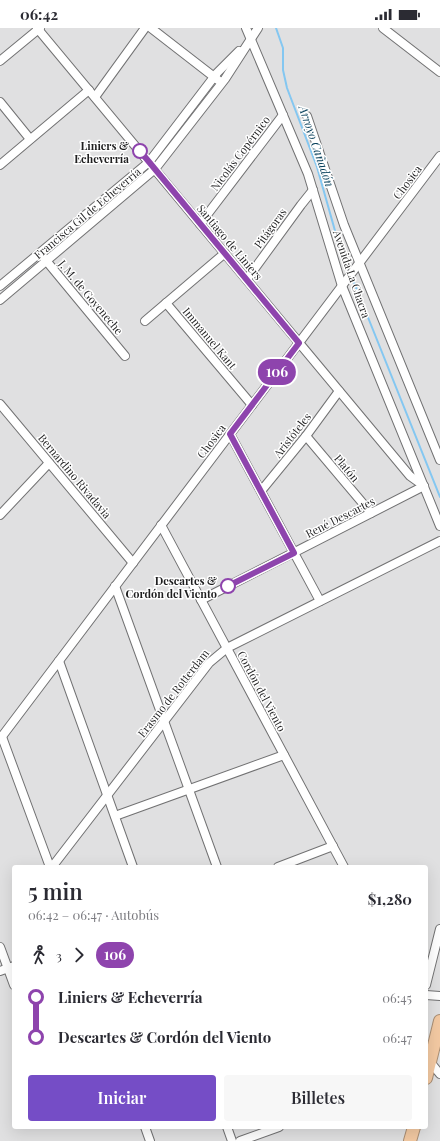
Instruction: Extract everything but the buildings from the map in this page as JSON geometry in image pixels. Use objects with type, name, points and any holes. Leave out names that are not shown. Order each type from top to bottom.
[{"type":"highway","points":[[428,1068],[440,1021]]},
{"type":"highway","points":[[410,1141],[413,1129]]},
{"type":"street","points":[[0,61],[38,28]]},
{"type":"street","name":"Santiago de Liniers","points":[[38,28],[410,476],[424,486]]},
{"type":"street","points":[[95,97],[145,28]]},
{"type":"street","points":[[151,28],[222,83]]},
{"type":"street","name":"Avenida La Chacra","points":[[246,28],[305,167],[342,286],[440,526]]},
{"type":"street","name":"Francisca Gil de Echeverría","points":[[0,300],[155,169],[222,83],[258,28]]},
{"type":"street","points":[[383,28],[440,72]]},
{"type":"street","name":"Francisca Gil de Echeverría","points":[[0,286],[149,162],[214,77],[251,39]]},
{"type":"street","points":[[0,164],[89,90]]},
{"type":"street","points":[[0,102],[30,139]]},
{"type":"street","name":"Nicolás Copérnico","points":[[200,224],[283,115]]},
{"type":"street","name":"Avenida La Chacra","points":[[307,116],[344,225],[440,460]]},
{"type":"street","name":"Chosica","points":[[1,738],[359,263],[440,158]]},
{"type":"street","name":"Pitágoras","points":[[247,279],[313,190]]},
{"type":"street","name":"J. M. de Goyeneche","points":[[40,253],[126,356]]},
{"type":"street","points":[[146,321],[225,253]]},
{"type":"street","name":"Immanuel Kant","points":[[166,303],[252,405]]},
{"type":"street","name":"Aristóteles","points":[[261,491],[306,436],[339,390]]},
{"type":"street","name":"Bernardino Rivadavia","points":[[0,404],[133,563]]},
{"type":"street","points":[[230,434],[320,601]]},
{"type":"street","name":"Platón","points":[[306,436],[371,513]]},
{"type":"street","points":[[431,438],[440,441]]},
{"type":"street","points":[[0,515],[49,463]]},
{"type":"street","name":"René Descartes","points":[[201,600],[424,486]]},
{"type":"street","name":"Cordón del Viento","points":[[161,525],[343,865]]},
{"type":"street","name":"Erasmo de Rotterdam","points":[[53,865],[209,663],[227,648],[440,541]]},
{"type":"street","points":[[116,586],[216,865]]},
{"type":"street","points":[[59,661],[132,865]]},
{"type":"street","points":[[1,738],[50,865]]},
{"type":"street","points":[[115,816],[284,755]]},
{"type":"street","points":[[283,865],[333,846]]},
{"type":"street","points":[[428,977],[440,930]]},
{"type":"street","points":[[0,947],[12,980]]},
{"type":"street","points":[[428,995],[440,996]]},
{"type":"street","points":[[428,1072],[440,1074]]},
{"type":"street","points":[[146,1129],[150,1141]]},
{"type":"street","points":[[228,1129],[232,1141]]},
{"type":"street","points":[[240,1141],[273,1129]]},
{"type":"waterway","name":"Arroyo Cañadón","points":[[276,28],[283,48],[283,70],[287,88],[317,167],[343,259],[347,268]]},
{"type":"waterway","name":"Arroyo Cañadón","points":[[353,280],[440,497]]},
{"type":"bus line","name":"106","points":[[140,151],[299,343],[230,434],[294,553],[228,586]]},
{"type":"place","name":"Liniers & Echeverría","points":[[140,151]]},
{"type":"place","name":"Descartes & Cordón del Viento","points":[[228,586]]}]
